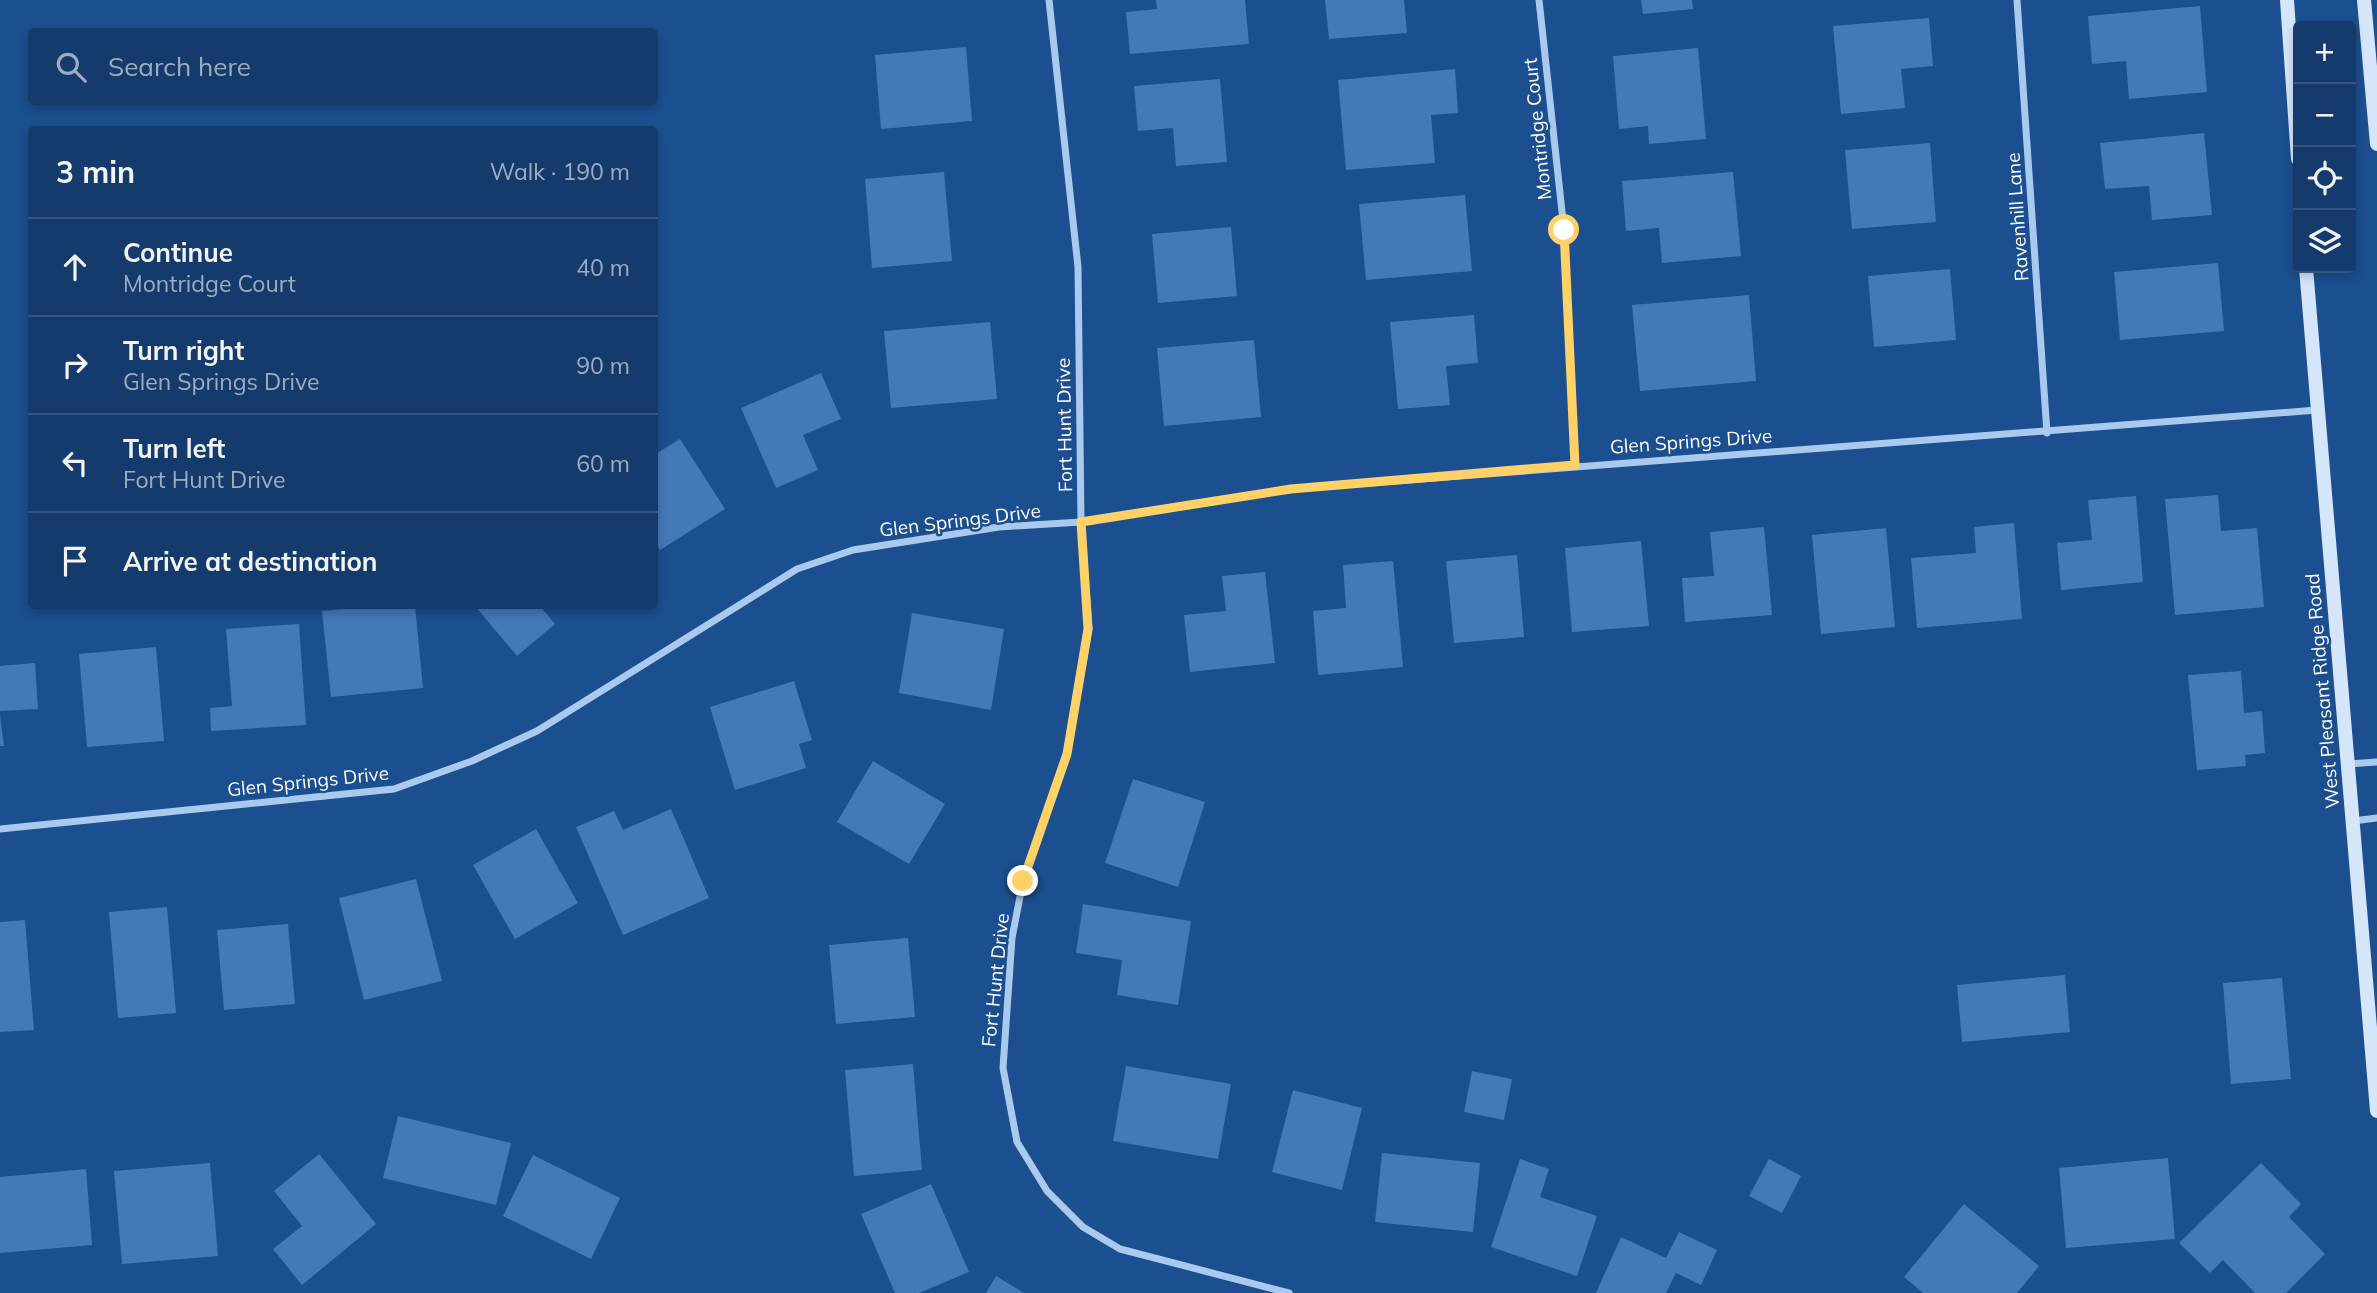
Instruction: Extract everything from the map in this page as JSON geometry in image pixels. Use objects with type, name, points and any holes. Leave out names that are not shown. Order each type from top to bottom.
[{"type":"main road","points":[[2287,0],[2297,147]]},
{"type":"main road","points":[[2364,0],[2377,144]]},
{"type":"main road","name":"West Pleasant Ridge Road","points":[[2306,273],[2377,1111]]},
{"type":"street","name":"Fort Hunt Drive","points":[[1049,0],[1078,267],[1081,522],[1088,629],[1067,754],[1023,881],[1011,951],[1003,1068],[1017,1142],[1047,1191],[1083,1227],[1120,1250],[1289,1293]]},
{"type":"street","name":"Montridge Court","points":[[1539,0],[1564,230],[1575,465]]},
{"type":"street","name":"Ravenhill Lane","points":[[2018,0],[2048,433]]},
{"type":"street","name":"Glen Springs Drive","points":[[0,830],[394,789],[472,761],[537,731],[797,569],[853,550],[999,527],[1081,522],[1291,489],[1575,465],[2048,433],[2317,410]]},
{"type":"street","points":[[2348,764],[2377,762]]},
{"type":"street","points":[[2353,821],[2377,818]]},
{"type":"building","points":[[1156,0],[1245,0],[1249,44],[1130,54],[1126,12],[1157,9]]},
{"type":"building","points":[[1325,0],[1404,0],[1407,33],[1329,39]]},
{"type":"building","points":[[1641,0],[1692,0],[1693,9],[1643,14]]},
{"type":"building","points":[[2200,6],[2207,92],[2129,99],[2126,61],[2092,64],[2088,16]]},
{"type":"building","points":[[1929,18],[1933,66],[1901,69],[1905,108],[1841,114],[1833,26]]},
{"type":"building","points":[[966,47],[972,121],[881,129],[875,55]]},
{"type":"building","points":[[1698,48],[1706,139],[1649,144],[1648,126],[1619,129],[1613,56]]},
{"type":"building","points":[[1455,69],[1458,113],[1431,115],[1435,163],[1346,170],[1338,80]]},
{"type":"building","points":[[1220,79],[1227,162],[1176,166],[1173,128],[1138,131],[1134,86]]},
{"type":"building","points":[[2204,133],[2212,215],[2152,220],[2149,186],[2105,189],[2100,143]]},
{"type":"building","points":[[1930,143],[1936,222],[1852,229],[1845,150]]},
{"type":"building","points":[[944,172],[952,261],[872,268],[865,179]]},
{"type":"building","points":[[1733,172],[1741,256],[1662,263],[1659,228],[1626,231],[1622,181]]},
{"type":"building","points":[[1465,195],[1472,271],[1366,280],[1359,204]]},
{"type":"building","points":[[1231,227],[1237,296],[1158,303],[1152,234]]},
{"type":"building","points":[[2218,263],[2224,331],[2120,340],[2114,272]]},
{"type":"building","points":[[1950,269],[1956,340],[1874,347],[1868,276]]},
{"type":"building","points":[[1749,295],[1756,381],[1640,391],[1632,305]]},
{"type":"building","points":[[1474,315],[1478,363],[1446,366],[1450,405],[1398,409],[1390,322]]},
{"type":"building","points":[[990,322],[997,399],[891,408],[884,331]]},
{"type":"building","points":[[1254,340],[1261,417],[1164,426],[1157,348]]},
{"type":"building","points":[[821,373],[841,419],[803,435],[818,470],[776,488],[741,408]]},
{"type":"building","points":[[680,439],[725,509],[660,550],[658,547],[658,453]]},
{"type":"building","points":[[2218,495],[2221,531],[2257,528],[2264,607],[2175,615],[2165,499]]},
{"type":"building","points":[[2136,496],[2143,582],[2061,590],[2057,543],[2092,540],[2088,500]]},
{"type":"building","points":[[2014,523],[2022,619],[1917,628],[1911,558],[1976,553],[1974,527]]},
{"type":"building","points":[[1764,527],[1772,615],[1685,622],[1682,578],[1714,576],[1710,532]]},
{"type":"building","points":[[1886,528],[1895,627],[1821,634],[1812,535]]},
{"type":"building","points":[[1641,541],[1649,626],[1572,632],[1565,548]]},
{"type":"building","points":[[1517,555],[1524,637],[1454,643],[1446,561]]},
{"type":"building","points":[[1393,561],[1403,667],[1318,675],[1313,611],[1346,608],[1343,565]]},
{"type":"building","points":[[1265,572],[1275,663],[1190,672],[1184,615],[1226,611],[1222,576]]},
{"type":"building","points":[[415,609],[423,688],[331,697],[322,611]]},
{"type":"building","points":[[478,609],[542,609],[555,624],[517,656]]},
{"type":"building","points":[[912,613],[1004,629],[991,710],[899,693]]},
{"type":"building","points":[[299,624],[306,725],[211,731],[210,708],[232,706],[226,629]]},
{"type":"building","points":[[156,647],[164,741],[87,747],[79,654]]},
{"type":"building","points":[[35,663],[38,709],[0,711],[0,666]]},
{"type":"building","points":[[2241,671],[2244,713],[2262,711],[2265,753],[2245,755],[2246,766],[2197,770],[2188,675]]},
{"type":"building","points":[[794,681],[812,740],[799,744],[806,768],[735,790],[710,707]]},
{"type":"building","points":[[0,715],[4,746],[0,746]]},
{"type":"building","points":[[873,761],[945,804],[909,864],[837,822]]},
{"type":"building","points":[[1133,779],[1205,802],[1178,887],[1105,863]]},
{"type":"building","points":[[671,809],[709,898],[623,935],[576,827],[614,811],[623,830]]},
{"type":"building","points":[[536,829],[578,903],[515,939],[473,865]]},
{"type":"building","points":[[416,879],[442,981],[364,1000],[339,898]]},
{"type":"building","points":[[1083,904],[1191,921],[1178,1005],[1117,995],[1122,960],[1076,953]]},
{"type":"building","points":[[167,907],[176,1013],[118,1018],[109,912]]},
{"type":"building","points":[[25,920],[34,1030],[0,1032],[0,922]]},
{"type":"building","points":[[288,924],[295,1004],[224,1010],[217,930]]},
{"type":"building","points":[[908,938],[915,1017],[836,1024],[829,945]]},
{"type":"building","points":[[2065,975],[2070,1032],[1962,1042],[1957,985]]},
{"type":"building","points":[[2282,978],[2291,1079],[2231,1084],[2223,983]]},
{"type":"building","points":[[913,1064],[922,1170],[854,1176],[845,1070]]},
{"type":"building","points":[[1126,1066],[1231,1084],[1218,1159],[1113,1141]]},
{"type":"building","points":[[1472,1071],[1512,1079],[1504,1120],[1464,1112]]},
{"type":"building","points":[[1293,1090],[1362,1108],[1342,1190],[1272,1172]]},
{"type":"building","points":[[398,1116],[511,1143],[496,1205],[383,1178]]},
{"type":"building","points":[[1382,1153],[1480,1163],[1473,1232],[1375,1222]]},
{"type":"building","points":[[319,1154],[376,1224],[302,1285],[273,1249],[302,1226],[274,1191]]},
{"type":"building","points":[[533,1155],[620,1198],[591,1259],[503,1216]]},
{"type":"building","points":[[2168,1158],[2175,1239],[2066,1248],[2059,1168]]},
{"type":"building","points":[[1520,1159],[1549,1169],[1540,1197],[1597,1216],[1577,1276],[1491,1247]]},
{"type":"building","points":[[1769,1159],[1801,1176],[1782,1213],[1749,1196]]},
{"type":"building","points":[[210,1163],[218,1256],[122,1264],[114,1171]]},
{"type":"building","points":[[2261,1163],[2301,1204],[2289,1217],[2325,1254],[2286,1293],[2255,1293],[2223,1260],[2210,1273],[2179,1243]]},
{"type":"building","points":[[86,1169],[92,1245],[0,1253],[0,1177]]},
{"type":"building","points":[[931,1184],[969,1272],[919,1293],[895,1293],[861,1214]]},
{"type":"building","points":[[1964,1204],[2039,1266],[2017,1293],[1923,1293],[1904,1277]]},
{"type":"building","points":[[1679,1232],[1717,1250],[1701,1285],[1676,1273],[1666,1293],[1596,1293],[1621,1237],[1666,1258]]},
{"type":"building","points":[[996,1276],[1024,1293],[986,1293]]},
{"type":"route","points":[[1023,881],[1067,754],[1088,629],[1081,522],[1291,489],[1575,465],[1564,230]]}]
